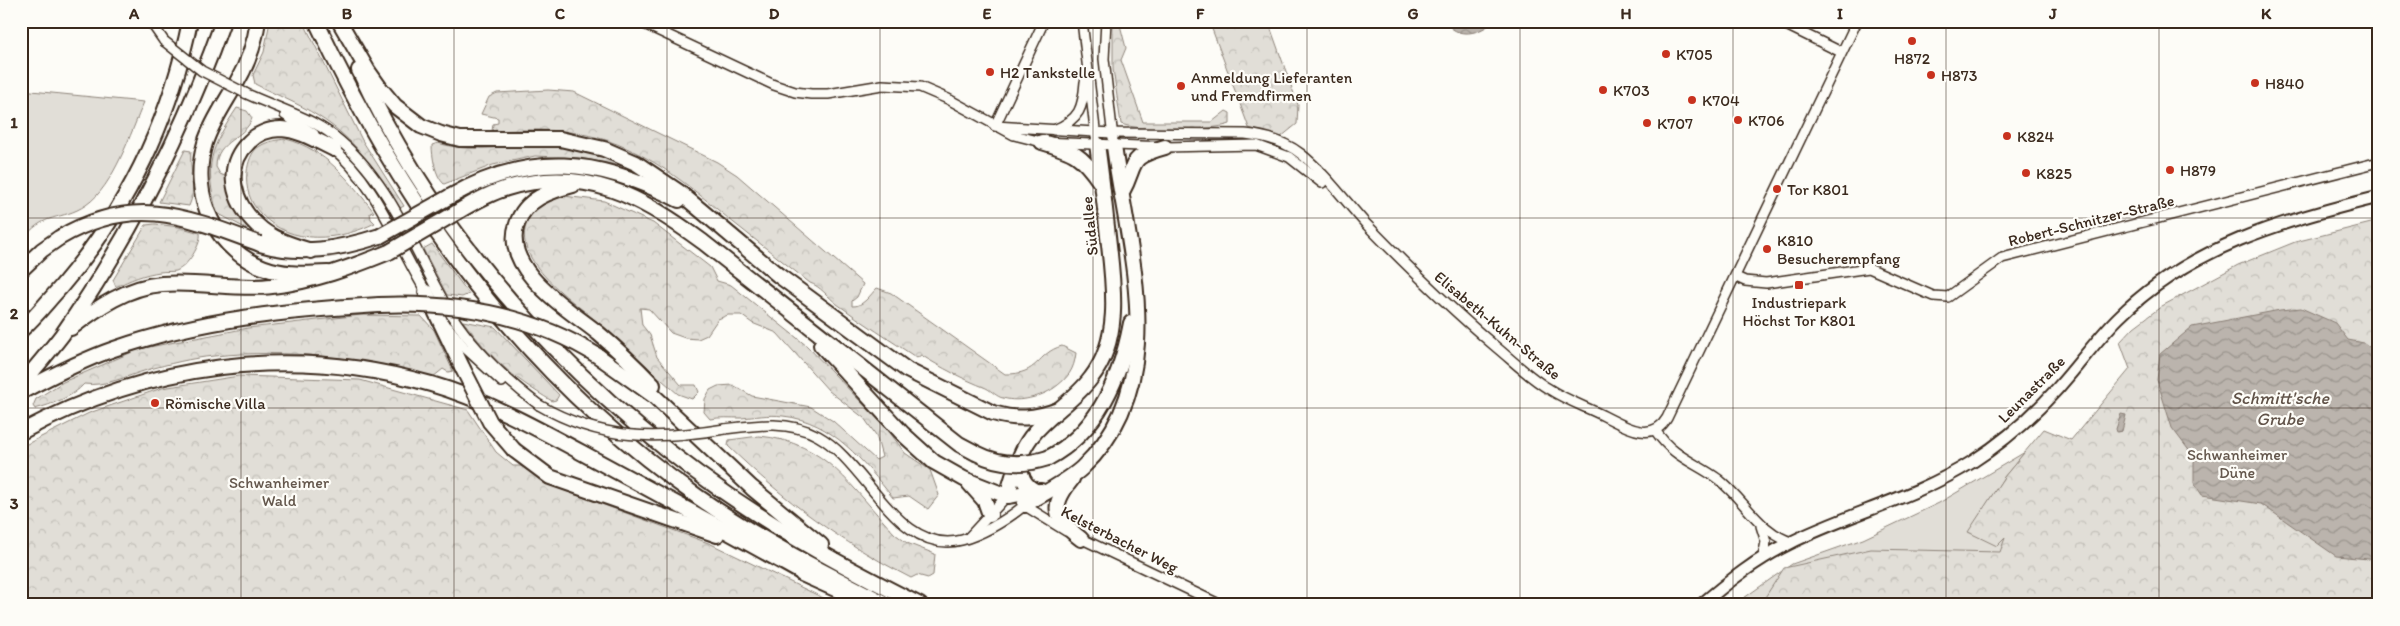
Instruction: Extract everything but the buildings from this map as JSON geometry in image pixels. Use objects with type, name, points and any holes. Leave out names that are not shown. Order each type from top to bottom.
[{"type":"highway","points":[[21,330],[85,258],[119,208],[161,122],[173,88],[190,21]]},
{"type":"highway","points":[[21,385],[62,335],[126,237],[163,167],[199,88],[223,21]]},
{"type":"highway","points":[[258,21],[249,58],[210,130],[205,143],[200,169],[204,205],[209,217],[223,238],[238,253],[255,264],[281,272],[328,273]]},
{"type":"highway","points":[[316,21],[358,106],[399,176],[439,238],[489,304],[560,383],[616,433],[700,498],[769,542],[888,605]]},
{"type":"highway","points":[[338,21],[380,88],[395,106],[421,126],[441,134],[460,138],[550,138],[593,145],[621,155],[651,171],[778,275],[907,370],[993,413],[1027,418],[1058,410]]},
{"type":"highway","points":[[338,21],[374,102],[431,196],[494,279],[546,338],[629,418],[702,476],[759,516],[853,570],[920,605]]},
{"type":"highway","points":[[311,250],[284,243],[253,222],[240,204],[234,188],[234,165],[241,150],[253,138],[274,130],[294,131],[334,149]]},
{"type":"highway","name":"Südallee","points":[[1007,496],[1022,454],[1031,437],[1078,393],[1097,370],[1111,329],[1112,283],[1096,138]]},
{"type":"highway","points":[[1081,539],[1064,523],[1057,504],[1062,491],[1117,423],[1128,400],[1137,352],[1135,293],[1113,139]]},
{"type":"highway","points":[[1042,142],[1064,148],[1082,158],[1102,185]]},
{"type":"highway","points":[[1121,193],[1127,183],[1133,164],[1142,156],[1165,147]]},
{"type":"highway","points":[[21,270],[37,254],[59,238],[98,220],[130,214],[151,213],[186,218],[260,244],[289,250],[311,250],[355,244],[380,236],[449,197],[501,172],[535,166],[577,166],[604,170],[626,177],[697,210]]},
{"type":"highway","points":[[62,335],[112,300],[150,286],[180,284],[234,287],[289,284],[328,273],[388,252],[489,194],[524,184],[547,180],[584,183],[629,195],[671,218],[959,444],[989,460],[1014,464],[1048,458],[1065,447],[1082,432],[1106,398],[1124,356],[1135,293]]},
{"type":"highway","points":[[584,183],[544,194],[528,205],[521,213],[515,230],[516,252],[532,278],[636,368],[653,385],[666,407]]},
{"type":"highway","points":[[426,292],[490,422],[514,450],[550,477],[713,533],[870,605]]},
{"type":"highway","points":[[778,302],[840,364],[920,451],[964,479],[1007,496],[1044,490]]},
{"type":"highway","points":[[21,392],[90,358],[144,339],[205,324],[285,312],[380,304],[425,304],[486,312],[557,334],[598,356],[633,379],[666,407],[752,488],[853,570]]},
{"type":"highway","points":[[21,432],[97,396],[163,376],[200,369],[263,363],[339,367],[400,376],[433,385],[522,423],[608,467],[811,578]]},
{"type":"highway","points":[[1022,454],[1021,476],[1028,486],[1044,490]]},
{"type":"highway","points":[[1025,505],[1044,490],[1082,468]]},
{"type":"highway","points":[[964,479],[981,496],[990,515]]},
{"type":"main road","name":"Leunastraße","points":[[1705,601],[1763,558],[1791,542],[1923,489],[1988,452],[2045,402],[2128,309],[2161,282],[2193,261],[2232,242],[2271,227],[2320,211],[2379,197]]},
{"type":"street","points":[[150,21],[164,40],[202,71],[268,104],[317,124],[334,136],[361,162],[387,196],[440,294],[462,330],[499,372],[539,405]]},
{"type":"street","points":[[638,21],[774,85],[795,92],[828,94],[882,84],[920,87],[948,99],[1014,135],[1042,142],[1096,138]]},
{"type":"street","points":[[995,126],[1044,21]]},
{"type":"street","name":"Südallee","points":[[1082,21],[1096,138]]},
{"type":"street","points":[[1106,21],[1104,59],[1113,139]]},
{"type":"street","points":[[1778,21],[1841,52]]},
{"type":"street","points":[[1791,542],[1776,537],[1761,525],[1728,488],[1674,452],[1655,430],[1667,418],[1857,21]]},
{"type":"street","points":[[1053,130],[1070,122],[1080,111],[1083,100],[1086,62],[1104,59]]},
{"type":"street","points":[[268,104],[334,149],[356,173],[381,208],[426,292],[465,348],[504,383],[555,414],[590,428],[624,436],[690,435],[725,429],[781,425],[817,435],[849,460],[894,514],[914,533],[938,542],[950,542],[967,538],[991,529],[1025,505]]},
{"type":"street","points":[[995,126],[1053,130],[1096,138]]},
{"type":"street","name":"Elisabeth-Kuhn-Straße","points":[[1113,139],[1245,134],[1272,139],[1300,154],[1438,297],[1544,386],[1630,428],[1645,432],[1655,430]]},
{"type":"street","name":"Elisabeth-Kuhn-Straße","points":[[1096,138],[1165,147],[1236,144],[1266,148],[1289,157],[1346,202]]},
{"type":"street","name":"Robert-Schnitzer-Straße","points":[[1736,277],[1745,281],[1766,283],[1869,268],[1933,296],[1948,297],[2002,258],[2379,162]]},
{"type":"street","points":[[967,538],[1007,496]]},
{"type":"street","name":"Kelsterbacher Weg","points":[[1007,496],[1081,539],[1221,605]]},
{"type":"street","points":[[1761,525],[1766,542],[1763,558]]},
{"type":"green space","points":[[270,21],[303,21],[362,140],[404,206],[400,208],[374,169],[354,145],[331,125],[303,107],[255,84],[253,75],[264,52]]},
{"type":"green space","points":[[1113,21],[1122,21],[1120,25],[1126,48],[1121,60],[1143,122],[1212,122],[1226,111],[1230,113],[1230,124],[1208,128],[1176,129],[1143,128],[1121,124],[1113,69]]},
{"type":"green space","points":[[1209,21],[1268,21],[1298,105],[1297,124],[1281,137],[1249,128]]},
{"type":"green space","points":[[21,90],[144,102],[121,158],[96,196],[77,210],[37,225],[21,242]]},
{"type":"green space","points":[[548,90],[574,92],[717,162],[737,175],[863,284],[857,297],[852,301],[852,306],[863,303],[877,288],[891,293],[1005,374],[1025,371],[1047,353],[1062,346],[1076,353],[1072,369],[1059,384],[1043,394],[1016,400],[1001,397],[921,355],[917,358],[867,325],[837,304],[821,289],[810,283],[697,192],[645,157],[627,148],[587,135],[563,131],[492,131],[493,124],[498,123],[498,118],[481,114],[489,97],[497,93]]},
{"type":"green space","points":[[237,108],[247,111],[252,118],[244,131],[221,150],[217,158],[216,167],[220,174],[225,176],[234,203],[250,227],[247,229],[217,213],[211,182],[210,169],[215,146]]},
{"type":"green space","points":[[286,139],[313,150],[336,168],[374,212],[370,213],[371,219],[375,223],[346,234],[316,237],[301,236],[273,224],[261,214],[251,200],[248,189],[247,169],[249,161],[254,151],[260,146],[276,140]]},
{"type":"green space","points":[[438,143],[462,148],[557,146],[602,156],[623,166],[580,158],[535,156],[493,165],[444,184],[436,171],[433,155],[432,145]]},
{"type":"green space","points":[[185,150],[191,151],[193,186],[189,206],[159,202]]},
{"type":"green space","points":[[564,196],[604,201],[653,223],[710,267],[717,281],[731,285],[807,346],[888,430],[905,453],[930,470],[939,495],[928,509],[909,496],[893,498],[846,445],[817,426],[801,419],[767,415],[710,419],[704,412],[705,399],[710,390],[718,386],[733,385],[752,396],[811,407],[833,421],[876,460],[882,457],[876,435],[864,418],[829,391],[777,333],[752,323],[741,315],[728,315],[718,319],[707,335],[698,339],[685,338],[671,333],[649,309],[640,308],[642,325],[650,335],[657,357],[681,385],[696,385],[699,392],[692,399],[678,394],[605,328],[551,283],[529,254],[525,240],[526,225],[532,214],[541,206]]},
{"type":"green space","name":"Schwanheimer Düne","points":[[2379,221],[2379,605],[1760,605],[1784,568],[1871,549],[2000,552],[2005,538],[1997,546],[1968,532],[2004,477],[2044,429],[2071,440],[2130,369],[2120,342],[2134,327],[2162,306],[2238,265],[2295,242]]},
{"type":"green space","points":[[155,224],[179,227],[200,233],[199,243],[193,255],[185,265],[176,271],[149,274],[116,287],[113,280],[146,225]]},
{"type":"green space","points":[[432,244],[469,294],[462,297],[447,295],[423,249]]},
{"type":"green space","points":[[361,315],[421,316],[434,330],[453,371],[448,372],[443,369],[433,377],[380,364],[325,356],[241,354],[214,356],[172,363],[99,384],[84,384],[74,393],[62,399],[35,409],[33,406],[36,399],[63,382],[139,349],[248,328]]},
{"type":"green space","points":[[463,321],[495,327],[559,395],[556,400],[552,401],[513,375],[493,357]]},
{"type":"green space","name":"Schwanheimer Wald","points":[[239,376],[360,380],[468,410],[496,452],[513,466],[523,466],[552,486],[711,544],[838,605],[21,605],[21,447],[89,413],[162,388]]},
{"type":"green space","points":[[759,436],[783,440],[803,447],[821,458],[851,484],[895,534],[907,543],[935,554],[933,575],[928,578],[917,575],[911,578],[860,550],[792,503],[728,446],[729,440]]},
{"type":"green space","points":[[2025,452],[2004,477],[1969,532],[2021,521],[1976,605],[1734,605],[1792,564],[1863,539],[1939,503]]},
{"type":"water","points":[[1445,21],[1494,21],[1476,32],[1462,33],[1450,27]]},
{"type":"water","name":"Schmitt'sche Grube","points":[[2301,308],[2335,323],[2348,340],[2364,343],[2379,354],[2379,560],[2336,556],[2261,504],[2202,495],[2194,483],[2194,457],[2172,428],[2157,380],[2160,354],[2192,327],[2280,310]]},
{"type":"water","points":[[2121,414],[2126,415],[2122,431],[2117,432],[2116,429]]},
{"type":"place","name":"H872","points":[[1912,41]]},
{"type":"place","name":"K705","points":[[1666,54]]},
{"type":"place","name":"H2 Tankstelle","points":[[990,72]]},
{"type":"place","name":"H873","points":[[1931,75]]},
{"type":"place","name":"H840","points":[[2255,83]]},
{"type":"place","name":"Anmeldung Lieferanten und Fremdfirmen","points":[[1181,86]]},
{"type":"place","name":"K703","points":[[1603,90]]},
{"type":"place","name":"K704","points":[[1692,100]]},
{"type":"place","name":"K706","points":[[1738,120]]},
{"type":"place","name":"K707","points":[[1647,123]]},
{"type":"place","name":"K824","points":[[2007,136]]},
{"type":"place","name":"H879","points":[[2170,170]]},
{"type":"place","name":"K825","points":[[2026,173]]},
{"type":"place","name":"Tor K801","points":[[1777,189]]},
{"type":"place","name":"K810 Besucherempfang","points":[[1767,249]]},
{"type":"place","name":"Industriepark Höchst Tor K801","points":[[1799,285]]},
{"type":"place","name":"Römische Villa","points":[[155,403]]}]
